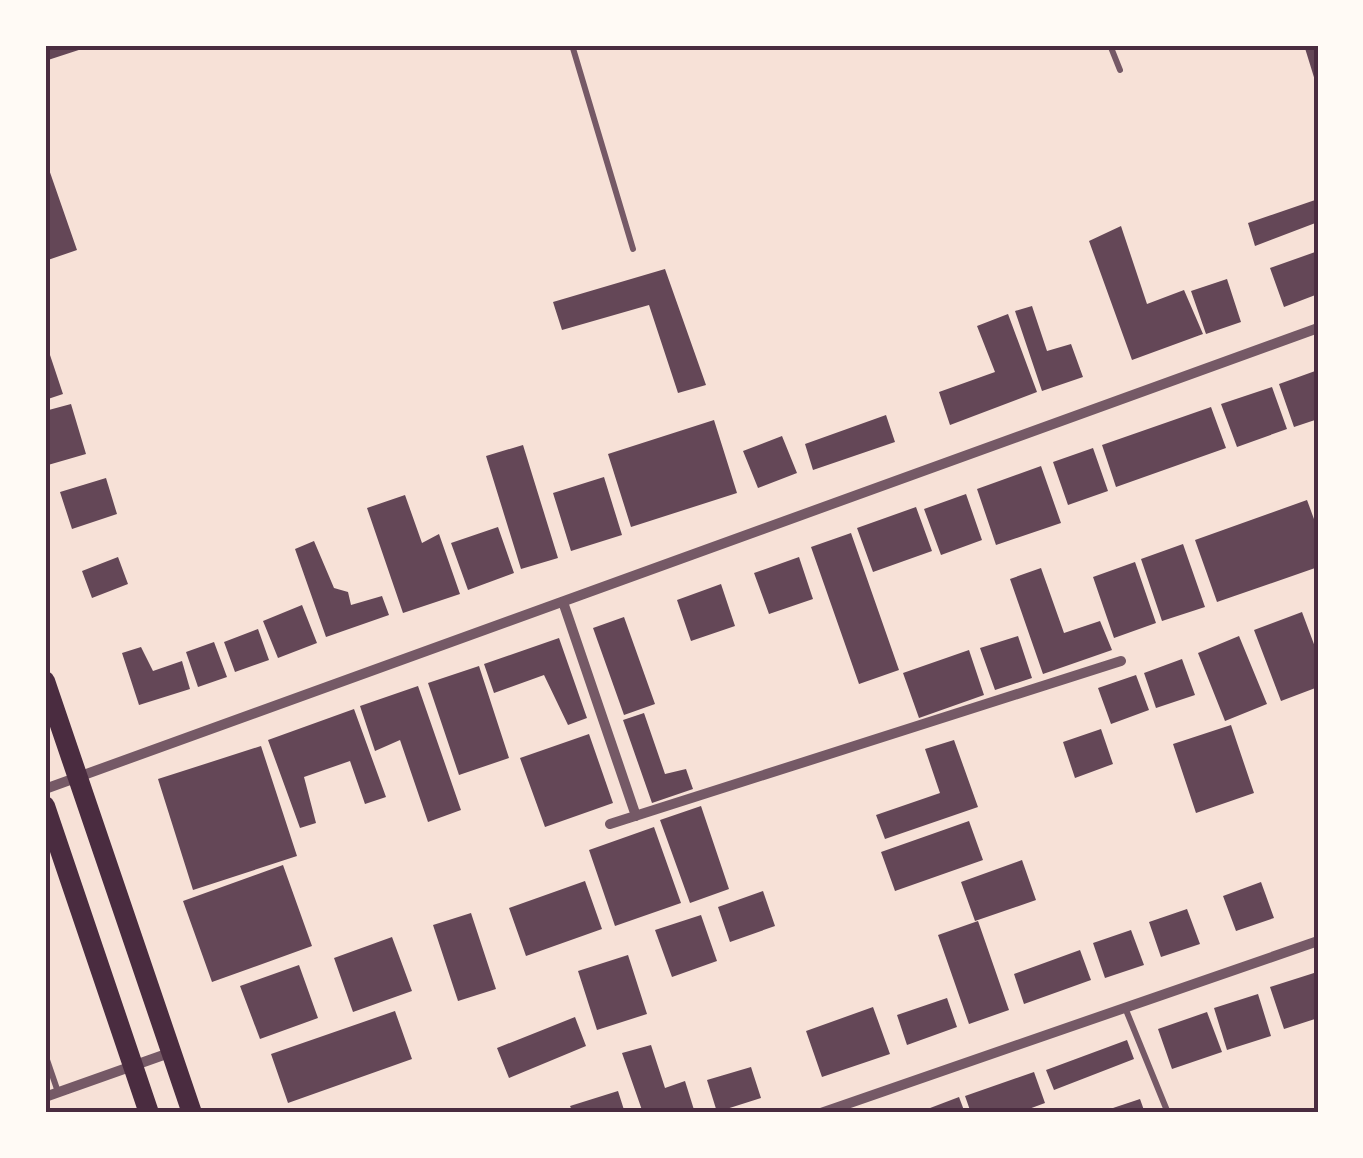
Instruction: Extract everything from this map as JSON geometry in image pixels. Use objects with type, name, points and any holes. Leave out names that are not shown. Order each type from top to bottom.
[{"type":"main road","points":[[45,681],[192,1113]]},
{"type":"main road","points":[[45,806],[149,1113]]},
{"type":"street","points":[[45,789],[1318,328]]},
{"type":"street","points":[[563,602],[636,816]]},
{"type":"street","points":[[610,824],[1120,661]]},
{"type":"street","points":[[822,1113],[1318,941]]},
{"type":"street","points":[[45,1096],[172,1052]]},
{"type":"lane","points":[[572,45],[633,248]]},
{"type":"lane","points":[[1110,45],[1120,70]]},
{"type":"lane","points":[[1126,1010],[1168,1113]]},
{"type":"lane","points":[[45,1054],[58,1092]]},
{"type":"building","points":[[45,45],[91,45],[91,46],[45,61]]},
{"type":"building","points":[[1304,45],[1318,45],[1318,87],[1317,87]]},
{"type":"building","points":[[45,158],[77,250],[45,261]]},
{"type":"building","points":[[1318,199],[1318,222],[1255,246],[1248,223]]},
{"type":"building","points":[[1121,226],[1147,304],[1184,290],[1203,334],[1132,360],[1089,241]]},
{"type":"building","points":[[1318,251],[1318,294],[1284,307],[1270,268]]},
{"type":"building","points":[[665,269],[706,385],[678,393],[649,305],[562,330],[553,302]]},
{"type":"building","points":[[1227,279],[1241,322],[1206,334],[1191,291]]},
{"type":"building","points":[[1032,306],[1047,351],[1071,344],[1083,377],[1042,391],[1015,311]]},
{"type":"building","points":[[1008,314],[1037,392],[950,425],[939,392],[995,372],[977,326]]},
{"type":"building","points":[[49,352],[63,394],[45,400],[45,353]]},
{"type":"building","points":[[1318,370],[1318,419],[1294,427],[1279,384]]},
{"type":"building","points":[[1272,387],[1287,429],[1237,447],[1221,404]]},
{"type":"building","points":[[71,404],[86,454],[48,465],[45,411]]},
{"type":"building","points":[[1211,407],[1226,448],[1116,487],[1102,445]]},
{"type":"building","points":[[886,415],[895,442],[813,470],[805,444]]},
{"type":"building","points":[[714,420],[737,493],[631,527],[608,454]]},
{"type":"building","points":[[782,436],[797,473],[758,488],[743,451]]},
{"type":"building","points":[[523,445],[558,558],[521,569],[486,456]]},
{"type":"building","points":[[1093,448],[1108,491],[1068,505],[1053,462]]},
{"type":"building","points":[[1041,466],[1061,523],[996,545],[977,489]]},
{"type":"building","points":[[604,477],[622,535],[571,551],[553,493]]},
{"type":"building","points":[[106,478],[117,514],[72,529],[60,492]]},
{"type":"building","points":[[966,494],[982,540],[941,555],[924,509]]},
{"type":"building","points":[[405,495],[422,543],[439,534],[460,594],[403,613],[367,508]]},
{"type":"building","points":[[1307,500],[1318,530],[1318,567],[1217,602],[1195,540]]},
{"type":"building","points":[[916,507],[932,551],[873,572],[857,528]]},
{"type":"building","points":[[498,527],[514,573],[468,590],[451,543]]},
{"type":"building","points":[[851,533],[899,670],[859,684],[811,547]]},
{"type":"building","points":[[314,541],[334,588],[348,592],[351,605],[382,596],[389,615],[326,637],[295,549]]},
{"type":"building","points":[[1183,544],[1205,607],[1162,621],[1141,559]]},
{"type":"building","points":[[118,557],[128,584],[92,598],[82,571]]},
{"type":"building","points":[[799,557],[813,599],[769,614],[754,573]]},
{"type":"building","points":[[1135,562],[1156,623],[1114,638],[1093,577]]},
{"type":"building","points":[[1041,568],[1064,633],[1100,621],[1112,650],[1043,674],[1010,579]]},
{"type":"building","points":[[721,584],[735,626],[691,641],[677,600]]},
{"type":"building","points":[[302,605],[317,643],[278,658],[263,621]]},
{"type":"building","points":[[1302,612],[1318,655],[1318,687],[1281,701],[1254,630]]},
{"type":"building","points":[[624,617],[655,704],[624,715],[593,628]]},
{"type":"building","points":[[258,629],[269,660],[235,672],[224,642]]},
{"type":"building","points":[[1018,636],[1032,678],[995,690],[980,648]]},
{"type":"building","points":[[1239,636],[1267,704],[1225,721],[1198,653]]},
{"type":"building","points":[[559,638],[587,718],[568,725],[544,675],[494,693],[484,664]]},
{"type":"building","points":[[214,642],[227,677],[198,687],[186,652]]},
{"type":"building","points":[[141,647],[153,671],[182,661],[190,689],[139,705],[122,653]]},
{"type":"building","points":[[969,650],[984,695],[919,718],[903,673]]},
{"type":"building","points":[[1182,659],[1195,695],[1156,708],[1144,673]]},
{"type":"building","points":[[479,666],[509,758],[459,775],[428,683]]},
{"type":"building","points":[[1136,675],[1149,710],[1111,724],[1098,688]]},
{"type":"building","points":[[418,686],[461,810],[428,822],[400,740],[375,751],[360,706]]},
{"type":"building","points":[[354,709],[386,797],[365,804],[350,761],[304,777],[316,823],[300,828],[268,740]]},
{"type":"building","points":[[644,713],[665,774],[686,769],[693,789],[652,803],[623,720]]},
{"type":"building","points":[[1231,725],[1254,793],[1196,813],[1173,744]]},
{"type":"building","points":[[1101,729],[1113,764],[1075,778],[1063,742]]},
{"type":"building","points":[[589,734],[613,803],[545,827],[520,758]]},
{"type":"building","points":[[954,740],[978,807],[885,839],[876,815],[940,793],[925,749]]},
{"type":"building","points":[[261,746],[297,856],[193,890],[158,779]]},
{"type":"building","points":[[701,806],[729,889],[690,903],[660,820]]},
{"type":"building","points":[[969,821],[983,860],[895,891],[881,852]]},
{"type":"building","points":[[654,827],[681,903],[615,926],[589,850]]},
{"type":"building","points":[[1022,860],[1036,900],[975,921],[961,882]]},
{"type":"building","points":[[283,865],[312,946],[212,982],[183,901]]},
{"type":"building","points":[[585,881],[602,929],[526,956],[509,908]]},
{"type":"building","points":[[1261,882],[1274,918],[1236,931],[1223,896]]},
{"type":"building","points":[[763,891],[775,926],[730,942],[718,907]]},
{"type":"building","points":[[1187,909],[1200,944],[1161,957],[1149,922]]},
{"type":"building","points":[[471,913],[496,989],[458,1001],[433,925]]},
{"type":"building","points":[[701,915],[717,961],[672,977],[655,930]]},
{"type":"building","points":[[978,921],[1009,1010],[969,1024],[938,935]]},
{"type":"building","points":[[1131,930],[1144,965],[1105,978],[1093,943]]},
{"type":"building","points":[[392,937],[412,991],[353,1012],[334,958]]},
{"type":"building","points":[[1080,950],[1091,980],[1024,1004],[1014,974]]},
{"type":"building","points":[[628,955],[647,1014],[597,1030],[578,971]]},
{"type":"building","points":[[299,965],[318,1018],[260,1039],[240,986]]},
{"type":"building","points":[[1314,973],[1318,1018],[1284,1029],[1270,987]]},
{"type":"building","points":[[1258,994],[1271,1036],[1227,1050],[1214,1008]]},
{"type":"building","points":[[947,998],[957,1027],[907,1045],[897,1015]]},
{"type":"building","points":[[873,1007],[890,1054],[822,1077],[806,1031]]},
{"type":"building","points":[[395,1011],[412,1059],[288,1103],[271,1054]]},
{"type":"building","points":[[1207,1012],[1222,1052],[1172,1069],[1158,1029]]},
{"type":"building","points":[[575,1017],[586,1046],[509,1078],[497,1048]]},
{"type":"building","points":[[1127,1040],[1134,1059],[1054,1090],[1046,1070]]},
{"type":"building","points":[[651,1045],[665,1088],[685,1081],[695,1113],[643,1113],[622,1053]]},
{"type":"building","points":[[751,1067],[761,1098],[717,1112],[707,1080]]},
{"type":"building","points":[[1034,1072],[1045,1103],[1018,1113],[971,1113],[965,1096]]},
{"type":"building","points":[[618,1091],[625,1113],[573,1113],[570,1106]]},
{"type":"building","points":[[959,1097],[965,1113],[917,1113]]},
{"type":"building","points":[[1140,1099],[1145,1113],[1101,1113],[1101,1112]]}]
